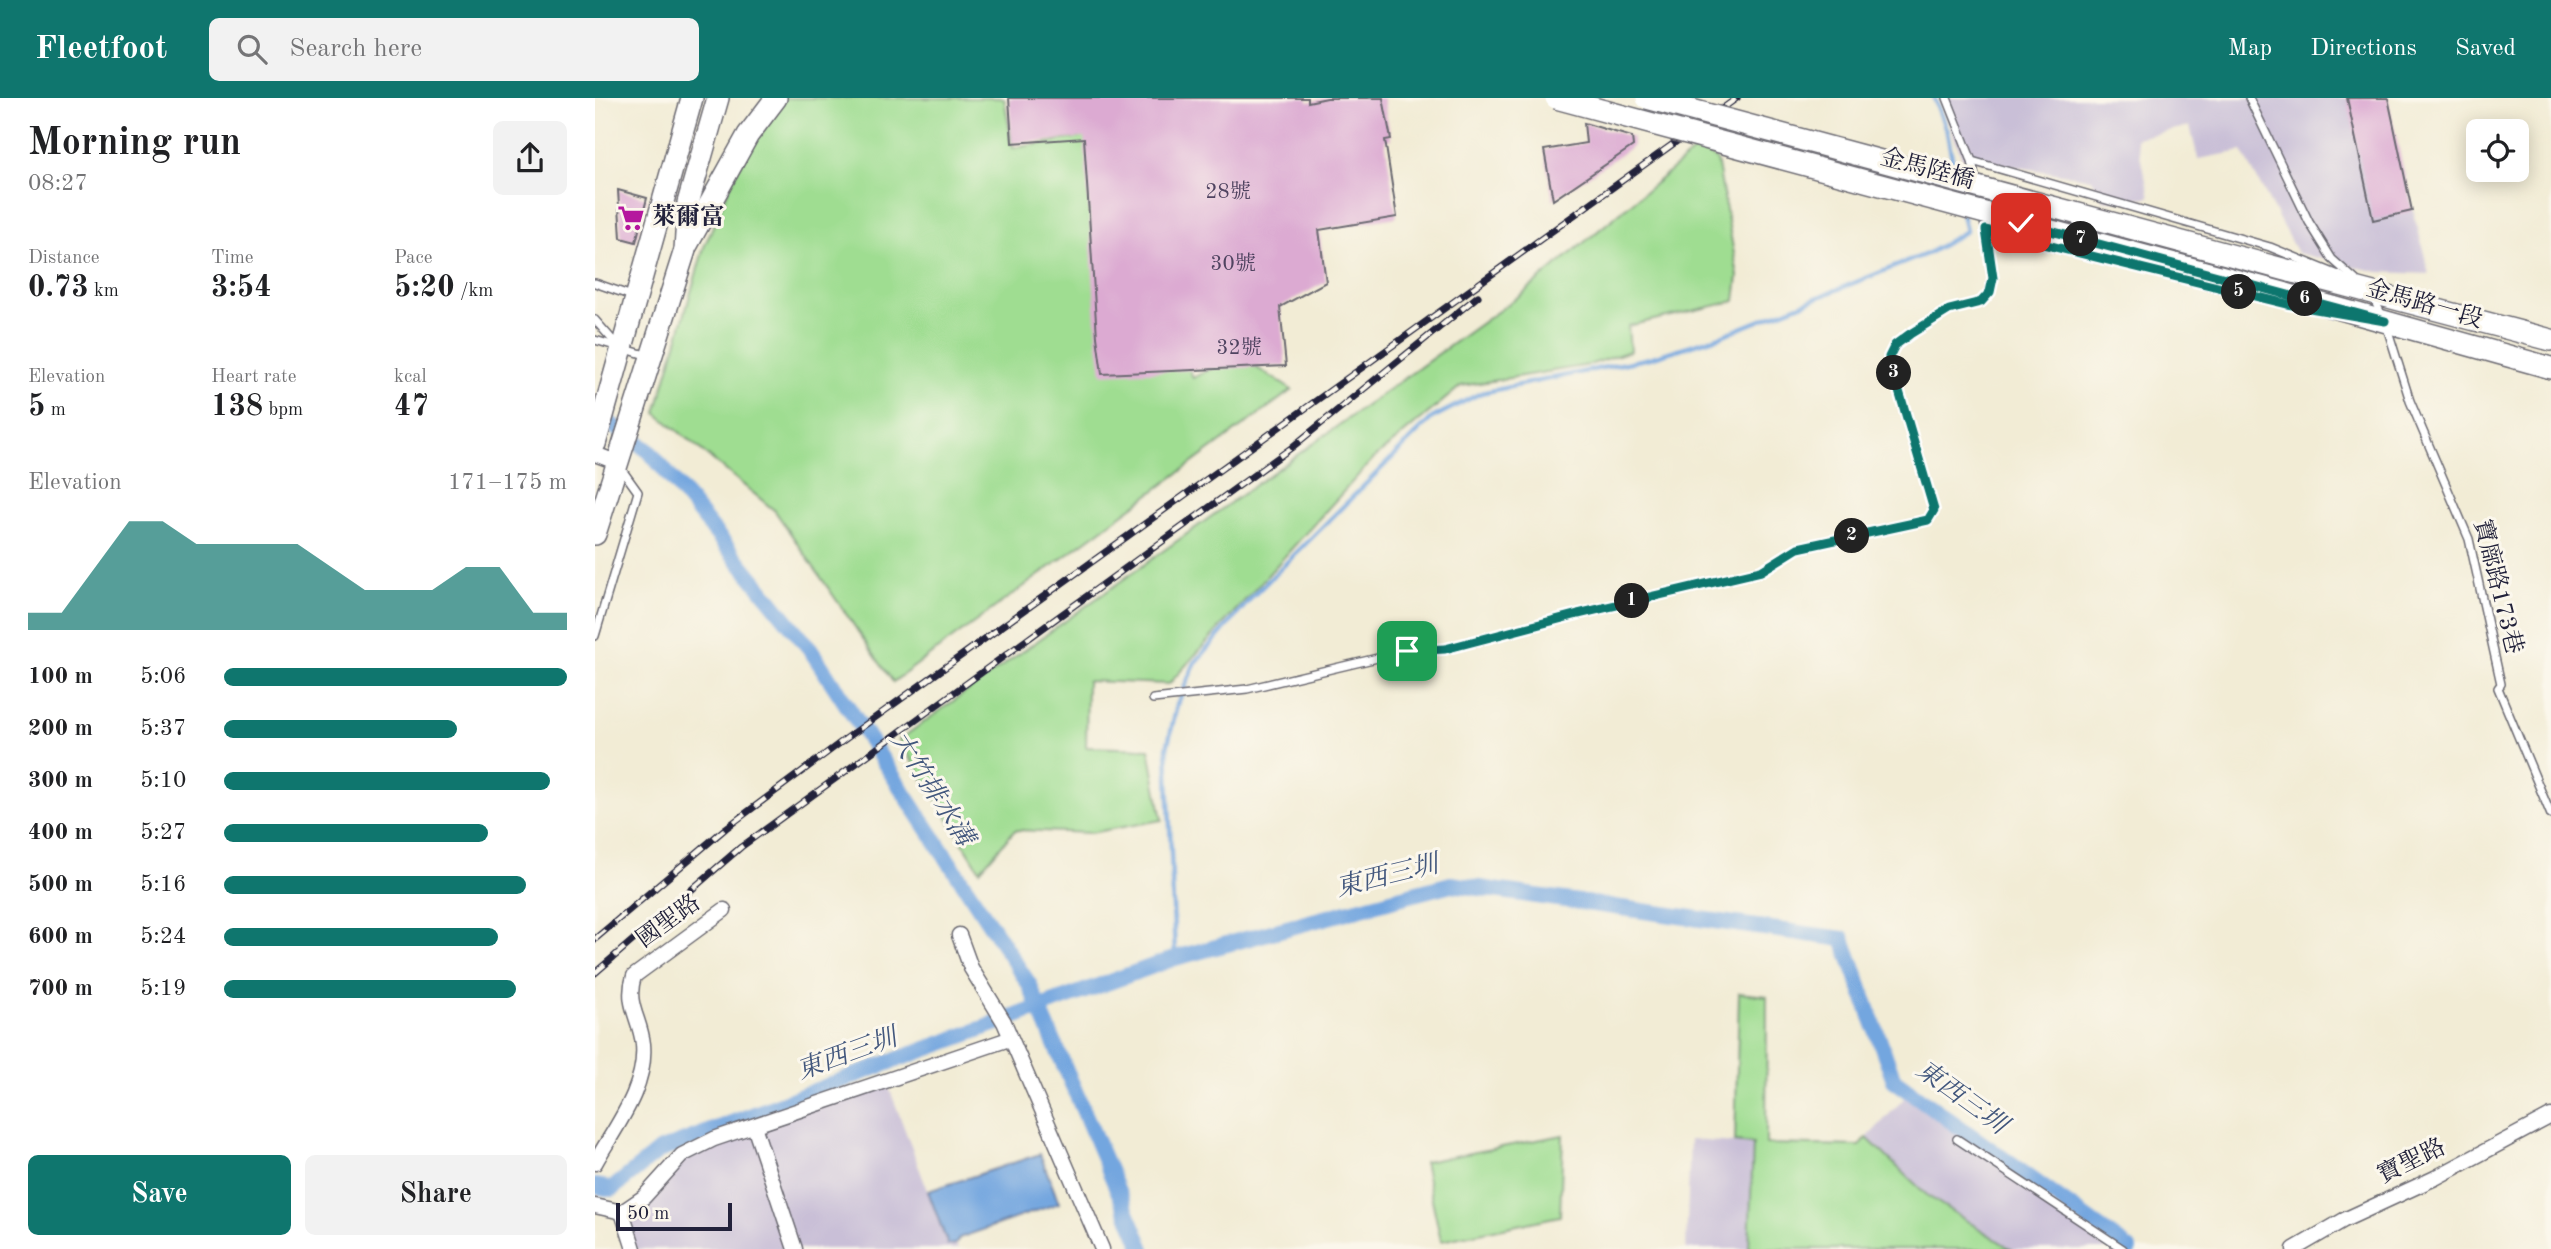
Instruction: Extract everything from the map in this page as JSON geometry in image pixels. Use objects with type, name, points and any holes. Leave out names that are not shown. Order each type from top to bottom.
[{"type":"main road","points":[[595,444],[692,98]]},
{"type":"main road","points":[[685,250],[688,203],[718,98]]},
{"type":"main road","points":[[595,534],[646,365],[685,250],[748,135],[776,98]]},
{"type":"main road","name":"金馬陸橋","points":[[1556,98],[2279,297]]},
{"type":"main road","name":"金馬陸橋","points":[[1647,98],[2290,271]]},
{"type":"main road","name":"金馬路一段","points":[[2290,271],[2551,340]]},
{"type":"main road","name":"金馬路一段","points":[[2279,297],[2385,321],[2551,368]]},
{"type":"street","points":[[595,454],[617,459]]},
{"type":"street","name":"國聖路","points":[[595,1163],[638,1087],[643,1044],[629,994],[634,976],[724,910]]},
{"type":"street","points":[[959,935],[971,968],[1003,1022],[1102,1249]]},
{"type":"street","points":[[595,1206],[622,1212],[644,1197],[682,1156],[714,1139],[1009,1039]]},
{"type":"street","name":"寶聖路","points":[[2294,1249],[2344,1220],[2435,1178],[2551,1116]]},
{"type":"street","points":[[754,1126],[795,1249]]},
{"type":"street","points":[[622,1212],[634,1249]]},
{"type":"lane","points":[[1153,699],[1247,689],[1407,651],[1445,649],[1578,614],[1761,571],[1798,548],[1928,520],[1934,510],[1889,357],[1895,345],[1949,310],[1981,302],[1990,292],[1993,278],[1972,161],[1947,98]]},
{"type":"lane","points":[[2249,98],[2309,222],[2332,259],[2369,292]]},
{"type":"lane","points":[[1972,161],[2270,247],[2323,266],[2369,292]]},
{"type":"lane","points":[[1986,230],[2260,298]]},
{"type":"lane","points":[[595,283],[636,297]]},
{"type":"lane","name":"寶廍路173巷","points":[[2369,292],[2385,321],[2410,401],[2469,539],[2501,684],[2498,688],[2551,815]]},
{"type":"lane","points":[[595,320],[619,358]]},
{"type":"lane","points":[[595,340],[619,358],[646,365]]},
{"type":"lane","points":[[595,636],[638,492],[617,459]]},
{"type":"lane","points":[[1957,1139],[2123,1249]]},
{"type":"shaded area","points":[[1940,98],[2386,98],[2429,274],[2378,272],[2297,253],[2242,151],[2198,159],[2190,126],[2136,138],[2150,197],[2103,201],[2092,179],[1962,158]]},
{"type":"shaded area","points":[[887,1082],[948,1245],[956,1244],[958,1249],[634,1249],[627,1209],[689,1149]]},
{"type":"shaded area","points":[[1910,1092],[2106,1249],[2011,1249],[1928,1196],[1867,1138]]},
{"type":"shaded area","points":[[1690,1140],[1753,1144],[1749,1249],[1686,1249]]},
{"type":"green space","points":[[784,98],[1004,98],[1013,148],[1095,135],[1193,378],[1223,364],[1245,363],[1292,390],[893,682],[775,511],[656,413],[704,247],[737,170]]},
{"type":"green space","points":[[1699,147],[1717,160],[1738,276],[1735,301],[1628,326],[1630,351],[1589,365],[1461,386],[1372,460],[1169,684],[1087,681],[1086,747],[1149,749],[1162,820],[1090,833],[1015,830],[980,870],[899,740],[1522,294]]},
{"type":"green space","points":[[1739,993],[1767,996],[1766,1144],[1859,1146],[1867,1138],[1928,1196],[2011,1249],[1749,1249],[1753,1144],[1735,1142]]},
{"type":"green space","points":[[1563,1135],[1560,1216],[1441,1241],[1424,1162]]},
{"type":"water","points":[[1040,1154],[1059,1203],[959,1238],[956,1244],[948,1245],[928,1191]]},
{"type":"building","points":[[1009,98],[1308,98],[1308,102],[1327,98],[1383,98],[1391,139],[1385,140],[1397,217],[1319,230],[1326,282],[1280,307],[1286,366],[1102,374],[1097,337],[1084,138],[1012,143]]},
{"type":"building","points":[[2347,98],[2388,98],[2412,211],[2373,220]]},
{"type":"building","points":[[1584,123],[1632,137],[1633,146],[1553,200],[1544,150],[1586,143]]},
{"type":"building","name":"萊爾富","points":[[618,190],[647,198],[636,242],[621,238]]},
{"type":"waterway","points":[[1934,98],[1947,132],[1955,174]]},
{"type":"waterway","points":[[1175,958],[1167,748],[1177,705],[1195,663],[1253,596],[1432,418],[1481,393],[1650,358],[1721,336],[1929,253],[1966,231],[1962,214]]},
{"type":"waterway","name":"大竹排水溝","points":[[595,413],[649,451],[810,649],[1029,984],[1143,1249]]},
{"type":"waterway","name":"東西三圳","points":[[595,1186],[612,1189],[659,1151],[874,1068],[1175,958],[1451,884],[1843,939],[1894,1080],[2129,1249]]},
{"type":"railway","points":[[595,939],[726,828],[844,740],[1737,98]]},
{"type":"railway","points":[[595,973],[741,847],[1291,448],[1478,296]]},
{"type":"place","name":"萊爾富","points":[[631,218]]},
{"type":"route","points":[[1407,651],[1445,649],[1578,614],[1761,571],[1798,548],[1928,520],[1934,510],[1906,423],[1889,357],[1895,345],[1910,334],[1949,310],[1981,302],[1990,292],[1993,278],[1986,230],[2287,304],[2385,321],[2021,223]]}]
